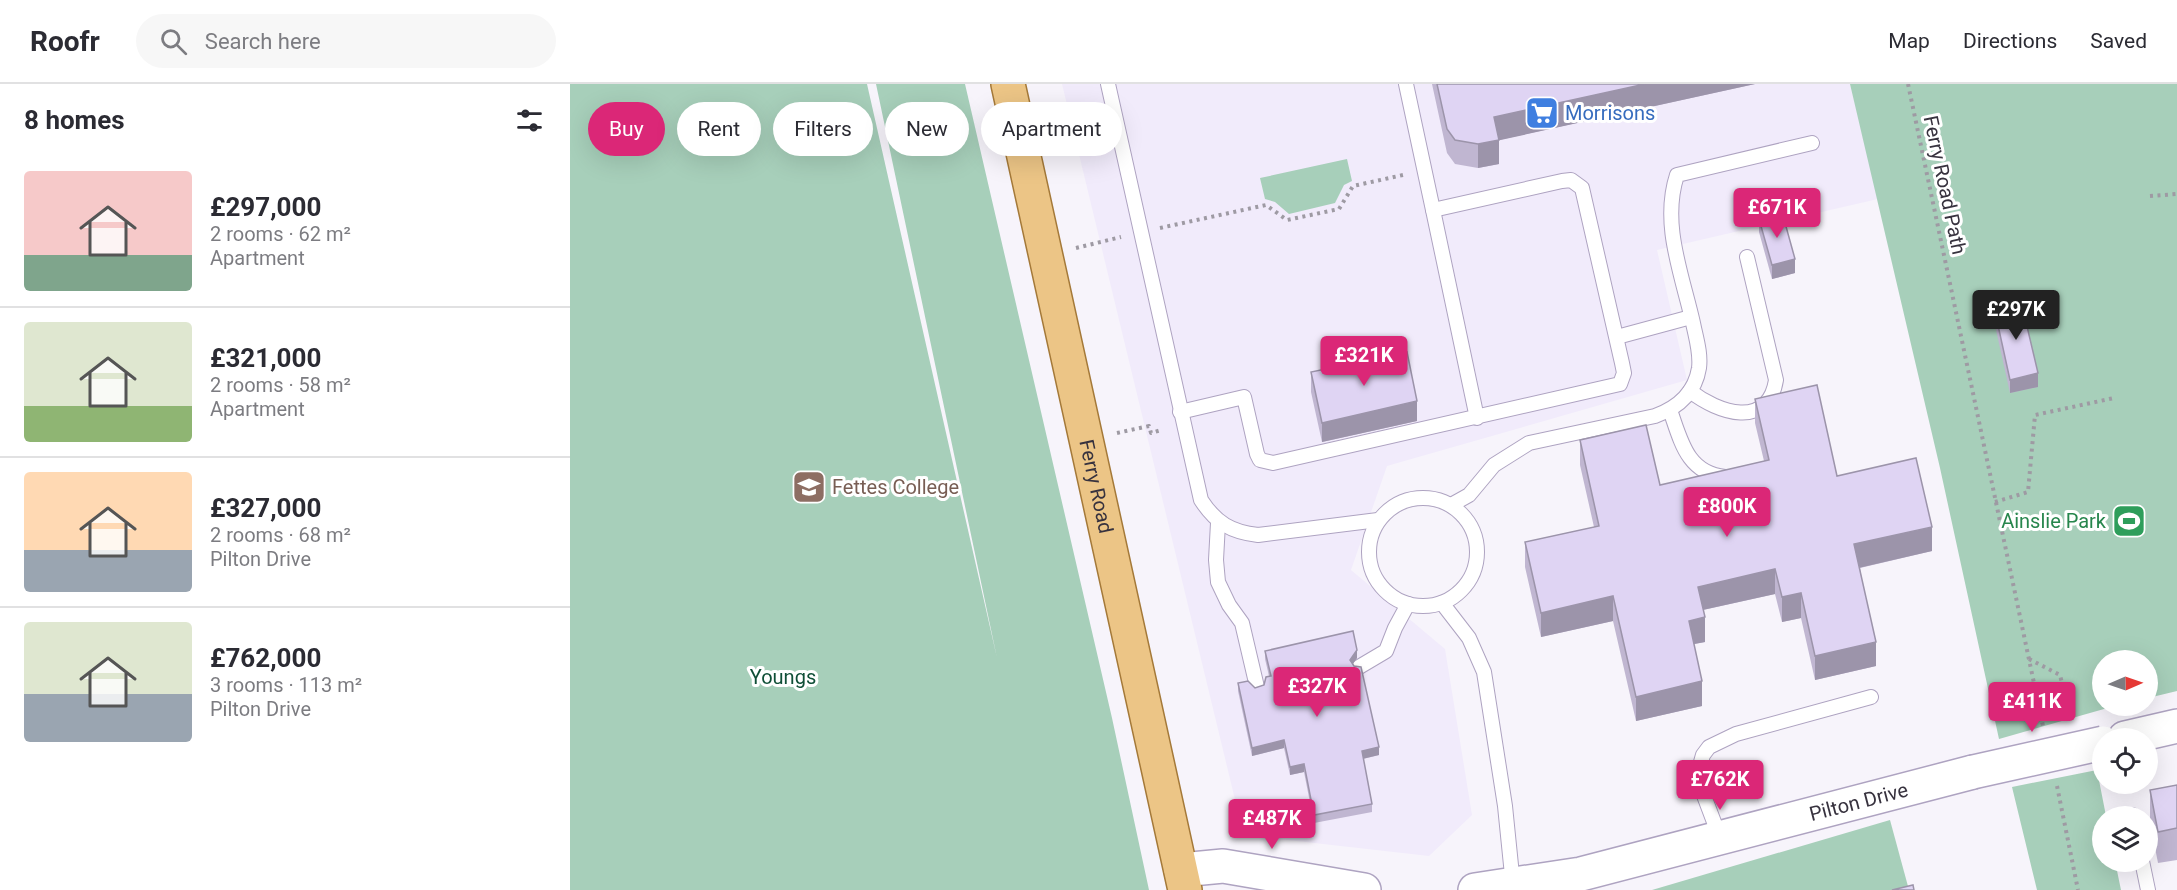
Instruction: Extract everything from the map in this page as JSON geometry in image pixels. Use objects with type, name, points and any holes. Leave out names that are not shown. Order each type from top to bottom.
[{"type":"main road","name":"Ferry Road","points":[[1008,84],[1183,880]]},
{"type":"street","points":[[2158,730],[2177,726]]},
{"type":"street","name":"Pilton Drive","points":[[1474,890],[1581,874],[1973,772],[2092,745]]},
{"type":"street","points":[[1183,880],[1223,866],[1340,889]]},
{"type":"lane","points":[[1108,84],[1201,500],[1218,523],[1244,533],[1258,535],[1378,520]]},
{"type":"lane","points":[[1406,84],[1477,418]]},
{"type":"lane","points":[[1451,505],[1469,495],[1494,465],[1509,453],[1529,443],[1644,419],[1670,410],[1690,391],[1699,367],[1699,352],[1670,220],[1671,193],[1677,175],[1812,143]]},
{"type":"lane","points":[[1181,415],[1244,397],[1257,454],[1260,460],[1268,463],[1477,418],[1620,384],[1624,373],[1617,337],[1586,200],[1582,188],[1576,182],[1562,181],[1433,210]]},
{"type":"lane","points":[[1690,391],[1717,408],[1744,413],[1767,404],[1774,394],[1776,380],[1747,257]]},
{"type":"lane","points":[[1617,337],[1691,317]]},
{"type":"lane","points":[[1670,410],[1690,462],[1703,472],[1726,477]]},
{"type":"lane","points":[[1432,497],[1451,505],[1469,523],[1477,548],[1476,565],[1469,581],[1457,594],[1442,603],[1425,606],[1408,604],[1393,598],[1372,572],[1368,555],[1370,539],[1378,520],[1393,506],[1412,498],[1432,497]]},
{"type":"lane","points":[[1218,523],[1215,560],[1218,582],[1229,605],[1242,623],[1257,687]]},
{"type":"lane","points":[[1442,603],[1468,638],[1484,672],[1513,885]]},
{"type":"lane","points":[[1359,666],[1386,651],[1408,604]]},
{"type":"lane","points":[[1720,838],[1700,785],[1699,769],[1703,755],[1710,747],[1736,734],[1871,697]]},
{"type":"lane","points":[[2144,872],[2148,890]]},
{"type":"path","name":"Ferry Road Path","points":[[1908,84],[2044,728]]},
{"type":"path","points":[[1046,254],[1266,205],[1287,220],[1339,209],[1348,190],[1353,186],[1424,170]]},
{"type":"path","points":[[2150,196],[2177,194]]},
{"type":"path","points":[[1995,502],[2028,492],[2035,415],[2114,398]]},
{"type":"path","points":[[1088,440],[1149,426],[1151,433],[1161,430],[1159,424],[1181,415]]},
{"type":"path","points":[[2029,659],[2060,675],[2070,716],[2081,714]]},
{"type":"path","points":[[2054,774],[2078,890]]},
{"type":"shaded area","points":[[1062,84],[1850,84],[1878,199],[1657,250],[1687,380],[1387,466],[1351,570],[1445,649],[1472,815],[1429,856],[1260,837],[1238,812],[1079,156],[1122,156],[1122,102],[1066,102]]},
{"type":"green space","name":"Youngs","points":[[570,84],[867,84],[871,102],[773,102],[773,156],[873,156],[873,110],[997,658],[891,156],[969,156],[969,102],[885,102],[885,127],[876,84],[965,84],[1112,718],[1149,890],[570,890]]},
{"type":"green space","points":[[1850,84],[2177,84],[2177,691],[2158,696],[2158,650],[2092,650],[2092,712],[1999,739],[1940,468]]},
{"type":"green space","points":[[1347,159],[1352,181],[1344,185],[1335,203],[1289,214],[1275,202],[1265,199],[1260,178]]},
{"type":"green space","points":[[2092,771],[2092,794],[2102,794],[2104,806],[2092,806],[2092,872],[2117,872],[2121,890],[2037,890],[2012,787]]},
{"type":"green space","points":[[1890,820],[1909,890],[1652,890]]},
{"type":"building","points":[[1437,84],[1645,84],[1494,117],[1499,140],[1478,144],[1455,140],[1447,129]]},
{"type":"building","points":[[1782,212],[1795,259],[1772,265],[1759,219]]},
{"type":"building","points":[[2021,301],[2038,373],[2010,380],[1994,307]]},
{"type":"building","points":[[1407,352],[1417,401],[1322,423],[1311,372]]},
{"type":"building","points":[[1817,385],[1837,476],[1916,458],[1932,527],[1854,544],[1876,642],[1815,656],[1801,593],[1782,597],[1775,569],[1698,587],[1705,617],[1689,621],[1702,681],[1636,697],[1613,596],[1541,613],[1525,542],[1599,526],[1580,440],[1646,425],[1660,485],[1769,460],[1755,399]]},
{"type":"building","points":[[1353,631],[1357,650],[1350,660],[1354,666],[1361,667],[1379,747],[1362,751],[1372,804],[1314,815],[1304,764],[1290,767],[1284,740],[1252,748],[1238,683],[1248,681],[1255,688],[1264,685],[1266,677],[1271,676],[1265,651]]},
{"type":"building","points":[[2177,785],[2177,828],[2158,832],[2158,806],[2153,806],[2151,794],[2158,794],[2158,789]]},
{"type":"building","points":[[1913,885],[1914,890],[1892,890]]},
{"type":"place","name":"Morrisons","points":[[1542,113]]},
{"type":"place","name":"Fettes College","points":[[809,487]]},
{"type":"place","name":"Ainslie Park","points":[[2129,521]]}]
